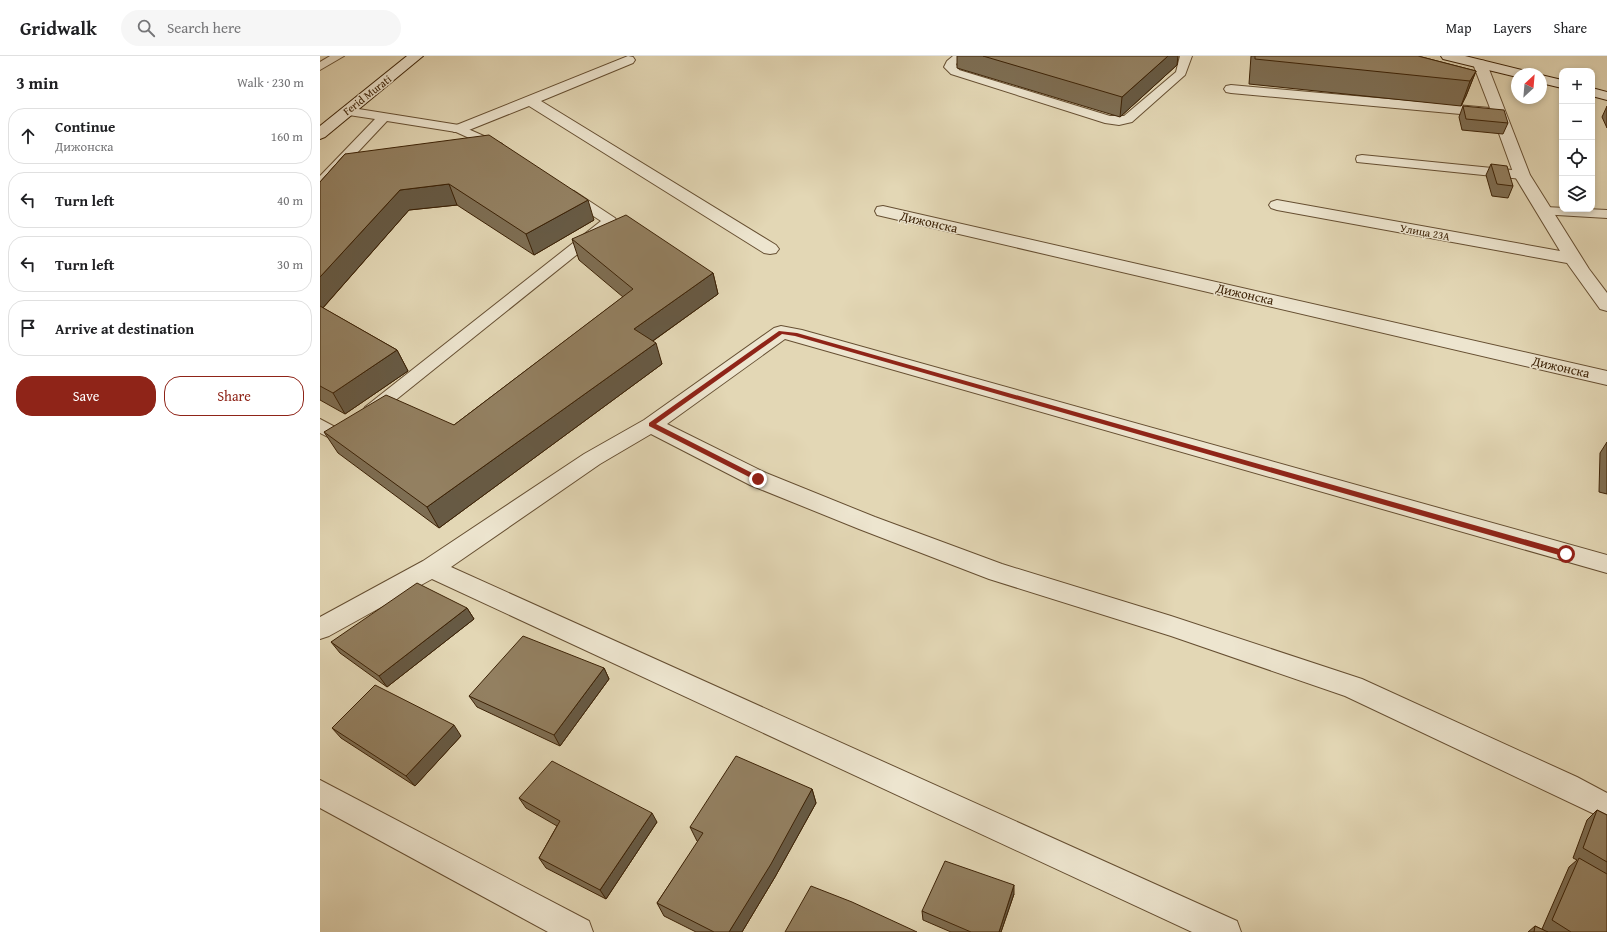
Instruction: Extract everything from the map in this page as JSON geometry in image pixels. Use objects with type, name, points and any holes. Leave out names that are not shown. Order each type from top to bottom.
[{"type":"street","name":"Ferid Murati","points":[[320,134],[346,111],[416,56]]},
{"type":"street","points":[[1448,56],[1511,72]]},
{"type":"street","points":[[459,129],[628,60]]},
{"type":"street","points":[[1480,64],[1522,175],[1574,259],[1607,305]]},
{"type":"street","points":[[1547,80],[1559,83]]},
{"type":"street","points":[[1231,89],[1498,114]]},
{"type":"street","points":[[1595,93],[1607,96]]},
{"type":"street","points":[[530,100],[770,249]]},
{"type":"street","name":"Улица 23А","points":[[1276,205],[1574,259]]},
{"type":"street","name":"Дижонска","points":[[883,211],[1607,378]]},
{"type":"street","points":[[320,629],[431,568],[592,459],[651,425],[781,332],[795,334],[1607,564]]},
{"type":"street","points":[[651,425],[758,479],[997,572],[1171,626],[1353,687],[1567,786],[1607,807]]},
{"type":"street","points":[[431,568],[1226,932]]},
{"type":"street","points":[[320,793],[578,932]]},
{"type":"lane","points":[[320,67],[338,56]]},
{"type":"lane","points":[[960,56],[952,62],[950,67],[955,72],[1109,120],[1119,121],[1128,119],[1181,72],[1185,56]]},
{"type":"lane","points":[[346,111],[459,129],[511,154]]},
{"type":"lane","points":[[320,184],[383,118]]},
{"type":"lane","points":[[1362,159],[1522,175]]},
{"type":"lane","points":[[320,425],[338,436],[610,221],[557,186]]},
{"type":"lane","points":[[1545,211],[1607,214]]},
{"type":"building","points":[[983,56],[1168,56],[1122,97]]},
{"type":"building","points":[[1255,56],[1418,56],[1476,71],[1470,81],[1255,59]]},
{"type":"building","points":[[1463,106],[1504,110],[1508,123],[1466,119]]},
{"type":"building","points":[[489,135],[588,200],[526,234],[449,184],[400,190],[320,277],[320,182],[345,154]]},
{"type":"building","points":[[1491,164],[1507,166],[1513,186],[1497,184]]},
{"type":"building","points":[[626,215],[713,273],[634,329],[656,343],[427,507],[324,432],[386,395],[454,425],[633,289],[572,239]]},
{"type":"building","points":[[320,306],[397,350],[333,393],[320,386]]},
{"type":"building","points":[[417,583],[467,608],[379,676],[331,642]]},
{"type":"building","points":[[523,636],[604,668],[554,735],[469,696]]},
{"type":"building","points":[[375,685],[454,725],[406,776],[332,728]]},
{"type":"building","points":[[736,756],[812,789],[771,864],[729,932],[714,932],[657,903],[703,833],[690,827]]},
{"type":"building","points":[[552,761],[652,813],[600,890],[539,858],[560,821],[519,798]]},
{"type":"building","points":[[1597,810],[1607,815],[1607,862],[1583,848]]},
{"type":"building","points":[[1579,858],[1607,874],[1607,932],[1571,932],[1552,920]]},
{"type":"building","points":[[945,861],[1014,885],[999,932],[971,932],[922,911]]},
{"type":"building","points":[[811,886],[852,902],[917,932],[785,932]]},
{"type":"building","points":[[1535,926],[1548,932],[1534,932]]},
{"type":"route","points":[[758,479],[651,425],[781,332],[795,334],[1566,554]]}]
